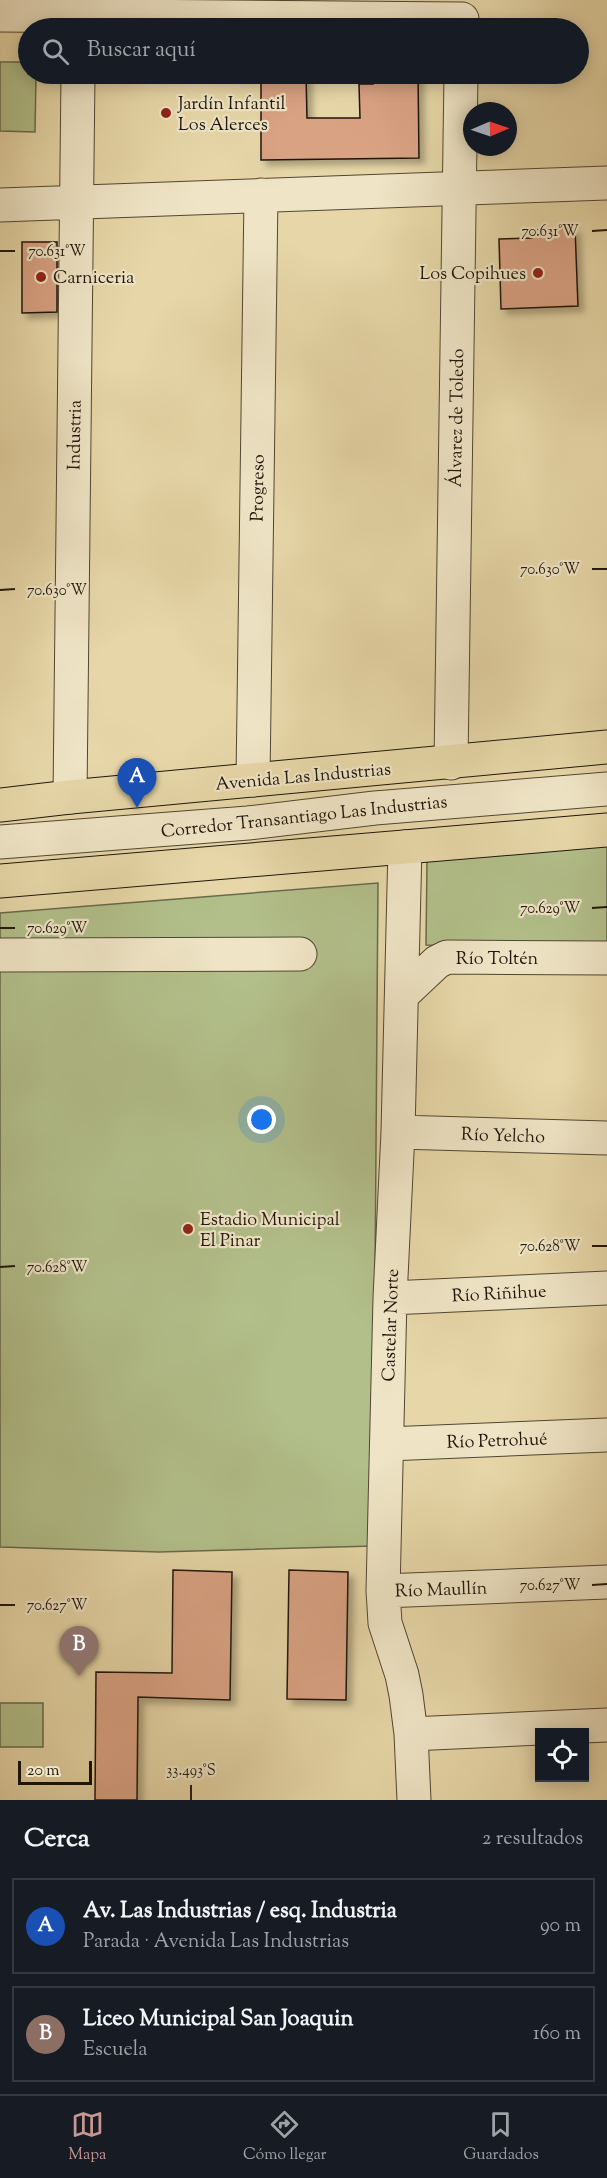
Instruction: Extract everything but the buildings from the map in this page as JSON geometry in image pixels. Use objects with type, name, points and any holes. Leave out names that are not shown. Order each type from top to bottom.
[{"type":"main road","name":"Avenida Las Industrias","points":[[0,805],[607,747]]},
{"type":"main road","points":[[0,881],[607,830]]},
{"type":"street","points":[[0,15],[79,15],[262,9],[462,16]]},
{"type":"street","name":"Industria","points":[[70,797],[78,84]]},
{"type":"street","name":"Álvarez de Toledo","points":[[451,763],[462,84]]},
{"type":"street","points":[[0,205],[607,183]]},
{"type":"street","name":"Progreso","points":[[253,780],[261,195]]},
{"type":"street","name":"Corredor Transantiago Las Industrias","points":[[0,842],[213,826],[375,808],[607,789]]},
{"type":"street","name":"Corredor Transantiago Las Industrias","points":[[0,852],[218,836],[607,801]]},
{"type":"street","name":"Castelar Norte","points":[[405,847],[383,1591],[385,1623],[402,1675],[411,1734],[414,1800]]},
{"type":"street","points":[[0,955],[300,954]]},
{"type":"street","name":"Río Toltén","points":[[402,995],[436,962],[447,957],[607,958]]},
{"type":"street","name":"Río Yelcho","points":[[398,1132],[607,1138]]},
{"type":"street","name":"Río Riñihue","points":[[390,1298],[607,1288]]},
{"type":"street","name":"Río Petrohué","points":[[387,1444],[607,1435]]},
{"type":"street","name":"Río Maullín","points":[[383,1591],[607,1582]]},
{"type":"street","points":[[411,1734],[607,1725]]},
{"type":"green space","points":[[0,62],[18,62],[18,84],[36,84],[35,132],[0,131]]},
{"type":"green space","points":[[607,839],[607,947],[426,945],[427,860]]},
{"type":"green space","name":"Estadio Municipal El Pinar","points":[[378,883],[373,1546],[159,1552],[0,1547],[0,913]]},
{"type":"green space","points":[[0,1703],[43,1703],[43,1747],[0,1747]]},
{"type":"place","name":"Jardín Infantil Los Alerces","points":[[166,113]]},
{"type":"place","name":"Los Copihues","points":[[538,273]]},
{"type":"place","name":"Carniceria","points":[[41,277]]},
{"type":"place","name":"Av. Las Industrias / esq. Industria","points":[[137,808]]},
{"type":"place","name":"Estadio Municipal El Pinar","points":[[188,1229]]},
{"type":"place","name":"Liceo Municipal San Joaquin","points":[[79,1676]]}]
